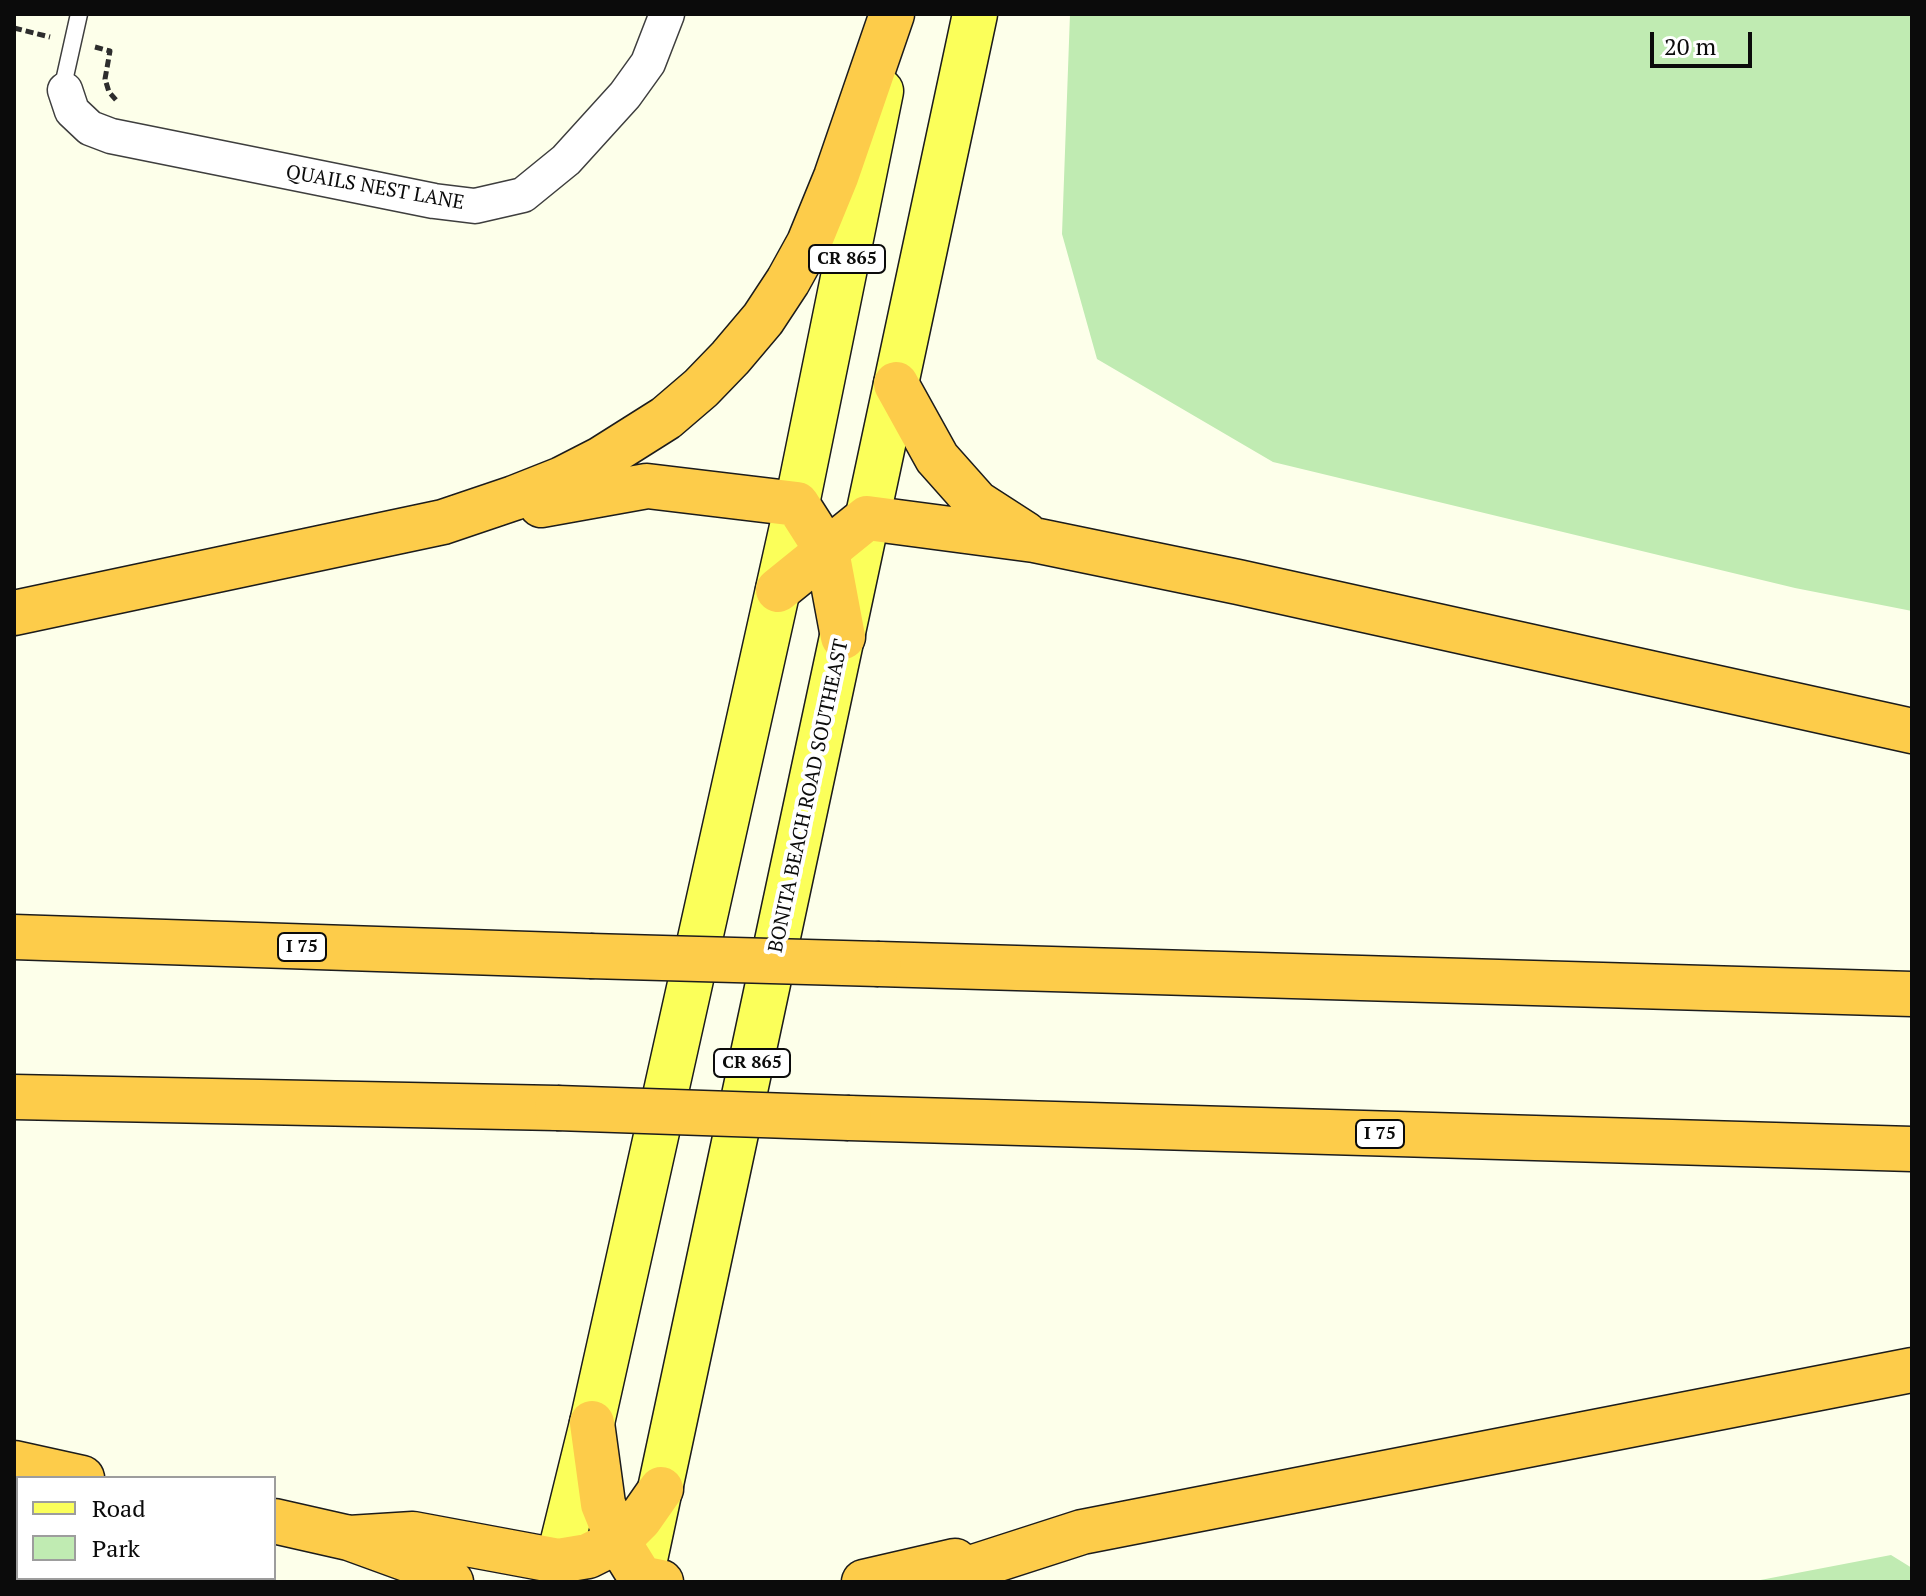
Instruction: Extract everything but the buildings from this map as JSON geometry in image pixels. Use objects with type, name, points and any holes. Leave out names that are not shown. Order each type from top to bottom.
[{"type":"highway","points":[[443,522],[514,498],[601,459],[666,418],[730,358],[763,319],[809,243],[894,14]]},
{"type":"highway","points":[[896,384],[937,458],[977,503],[1034,540]]},
{"type":"highway","points":[[14,613],[443,522],[647,486],[797,504],[827,551],[843,637]]},
{"type":"highway","points":[[778,590],[867,518],[1034,540],[1912,731]]},
{"type":"highway","name":"I 75","points":[[14,937],[1912,994]]},
{"type":"highway","name":"I 75","points":[[14,1097],[557,1108],[1912,1149]]},
{"type":"highway","points":[[864,1582],[1082,1532],[1912,1370]]},
{"type":"highway","points":[[592,1423],[603,1504],[618,1541],[651,1580]]},
{"type":"highway","points":[[14,1463],[73,1476]]},
{"type":"highway","points":[[349,1538],[413,1534],[558,1561],[588,1556],[618,1541],[640,1519],[661,1489]]},
{"type":"highway","points":[[276,1521],[349,1538],[415,1562],[451,1582]]},
{"type":"highway","points":[[927,1582],[1082,1532]]},
{"type":"main road","name":"CR 865","points":[[558,1561],[592,1423],[797,504],[894,14]]},
{"type":"main road","name":"BONITA BEACH ROAD SOUTHEAST","points":[[651,1580],[661,1489],[975,14]]},
{"type":"street","name":"QUAILS NEST LANE","points":[[65,90],[72,111],[90,128],[111,136],[434,201],[475,206],[523,195],[566,160],[625,95],[648,63],[667,14]]},
{"type":"lane","points":[[65,90],[64,81],[79,14]]},
{"type":"path","points":[[14,28],[110,51],[105,79],[109,92],[117,101],[130,105]]},
{"type":"green space","points":[[1070,14],[1912,14],[1912,611],[1795,588],[1273,462],[1097,359],[1062,234]]},
{"type":"green space","points":[[14,1548],[16,1580],[124,1582],[14,1582]]},
{"type":"green space","points":[[1891,1555],[1912,1568],[1912,1582],[1750,1582]]}]
